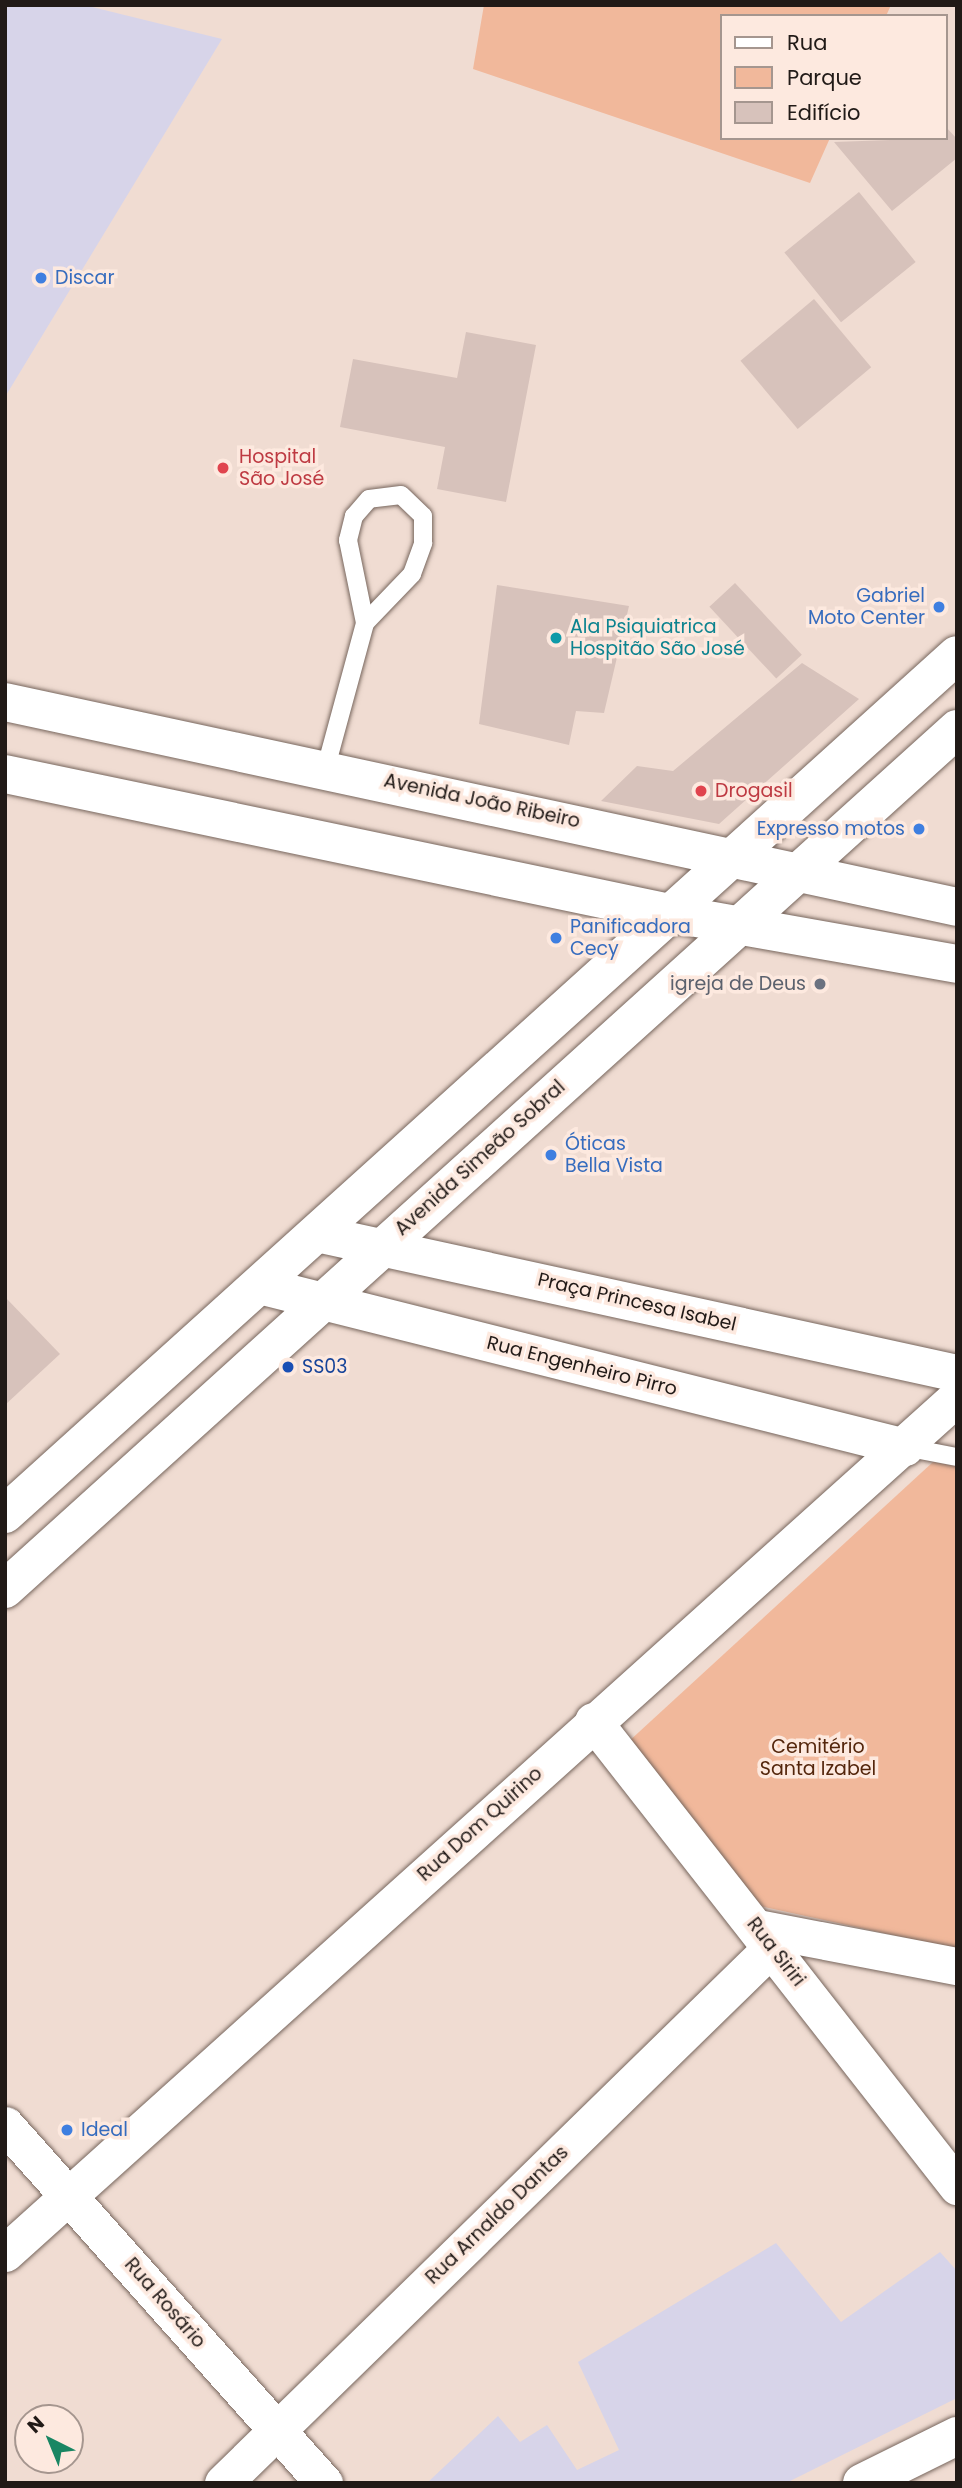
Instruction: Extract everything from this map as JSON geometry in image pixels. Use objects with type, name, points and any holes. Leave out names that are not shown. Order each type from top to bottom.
[{"type":"main road","points":[[5,1514],[674,914],[733,856],[957,655]]},
{"type":"main road","name":"Avenida João Ribeiro","points":[[5,702],[326,767],[733,856],[794,873],[957,907]]},
{"type":"main road","name":"Avenida Simeão Sobral","points":[[5,1589],[794,873],[957,729]]},
{"type":"main road","points":[[5,774],[674,914],[741,923],[957,964]]},
{"type":"main road","points":[[862,2483],[957,2436]]},
{"type":"street","name":"Praça Princesa Isabel","points":[[316,1234],[383,1245],[957,1373]]},
{"type":"street","name":"Rua Engenheiro Pirro","points":[[259,1285],[905,1447]]},
{"type":"street","name":"Rua Dom Quirino","points":[[5,2253],[593,1721],[905,1447],[957,1397]]},
{"type":"street","name":"Rua Siriri","points":[[593,1721],[765,1937],[957,2186]]},
{"type":"street","points":[[765,1937],[957,1966]]},
{"type":"street","name":"Rua Arnaldo Dantas","points":[[223,2483],[765,1937]]},
{"type":"street","name":"Rua Rosário","points":[[5,2125],[71,2195],[324,2483]]},
{"type":"lane","points":[[326,767],[365,623],[348,540],[354,516],[369,499],[401,495],[423,516],[423,544],[412,574],[365,623]]},
{"type":"lane","points":[[905,1447],[957,1457]]},
{"type":"shaded area","name":"Discar","points":[[5,5],[84,5],[222,39],[5,397]]},
{"type":"shaded area","points":[[776,2243],[841,2322],[940,2252],[957,2271],[957,2398],[786,2483],[427,2483],[498,2416],[520,2442],[547,2425],[577,2470],[619,2450],[578,2362]]},
{"type":"green space","points":[[484,5],[891,5],[887,14],[720,14],[720,140],[829,140],[810,183],[473,69]]},
{"type":"green space","name":"Cemitério Santa Izabel","points":[[933,1462],[957,1466],[957,1949],[760,1906],[627,1743]]},
{"type":"building","points":[[948,129],[957,139],[957,158],[892,211],[834,142],[948,140]]},
{"type":"building","points":[[859,192],[916,262],[841,322],[784,252]]},
{"type":"building","points":[[814,299],[871,367],[798,429],[740,361]]},
{"type":"building","points":[[466,332],[536,345],[506,502],[437,489],[445,447],[340,427],[353,359],[457,378]]},
{"type":"building","points":[[735,583],[802,655],[776,679],[709,607]]},
{"type":"building","name":"Ala Psiquiatrica Hospitão São José","points":[[497,585],[629,606],[604,713],[576,711],[569,745],[479,724]]},
{"type":"building","points":[[802,663],[859,699],[719,824],[601,801],[637,766],[673,771]]},
{"type":"building","points":[[5,1297],[60,1354],[5,1405]]},
{"type":"place","name":"Discar","points":[[41,278]]},
{"type":"place","name":"Hospital São José","points":[[223,468]]},
{"type":"place","name":"Gabriel Moto Center","points":[[939,607]]},
{"type":"place","name":"Ala Psiquiatrica Hospitão São José","points":[[556,638]]},
{"type":"place","name":"Drogasil","points":[[701,791]]},
{"type":"place","name":"Expresso motos","points":[[919,829]]},
{"type":"place","name":"Panificadora Cecy","points":[[556,938]]},
{"type":"place","name":"igreja de Deus","points":[[820,984]]},
{"type":"place","name":"Óticas Bella Vista","points":[[551,1155]]},
{"type":"place","name":"SS03","points":[[288,1367]]},
{"type":"place","name":"Ideal","points":[[67,2130]]}]
